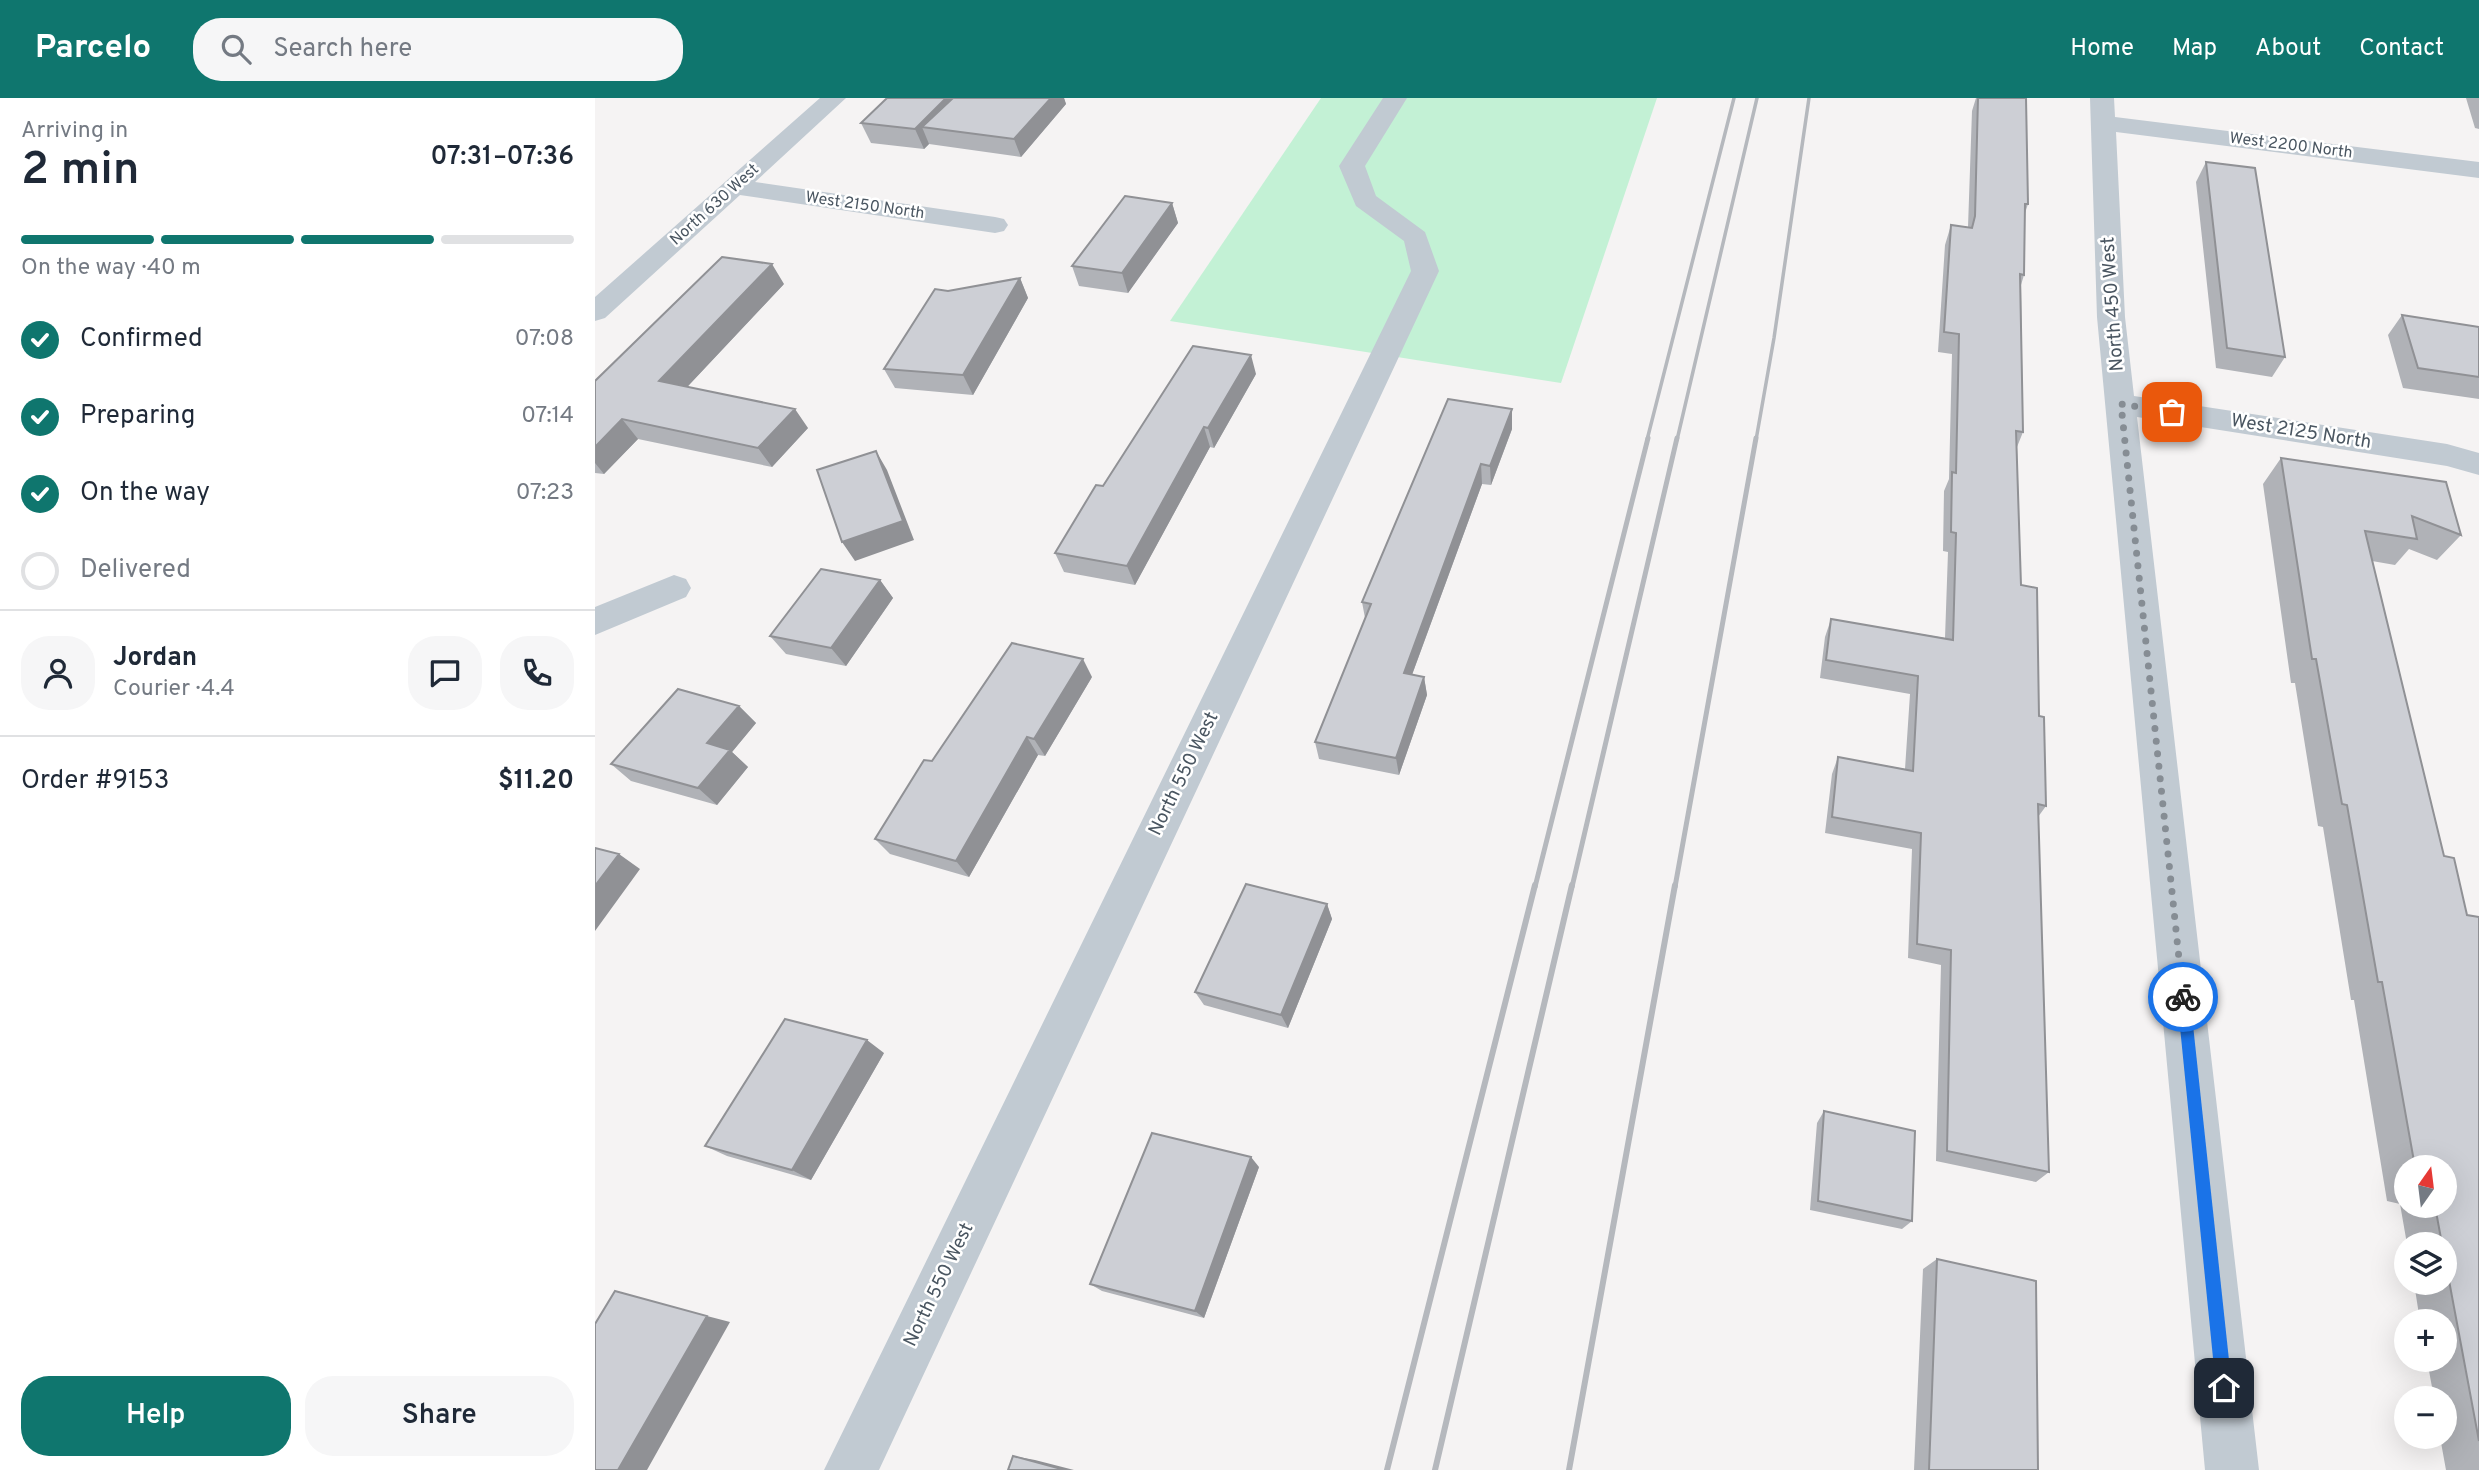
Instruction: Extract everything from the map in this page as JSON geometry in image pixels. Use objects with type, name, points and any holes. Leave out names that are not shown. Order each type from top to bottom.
[{"type":"street","name":"North 630 West","points":[[595,312],[834,98]]},
{"type":"street","name":"North 550 West","points":[[851,1470],[1425,271],[1416,238],[1365,200],[1352,166],[1395,98]]},
{"type":"street","name":"West 2200 North","points":[[2103,110],[2479,170]]},
{"type":"street","name":"North 450 West","points":[[2103,110],[2112,317],[2232,1470]]},
{"type":"street","name":"West 2150 North","points":[[735,187],[995,225]]},
{"type":"street","name":"West 2125 North","points":[[2121,404],[2447,455],[2479,464]]},
{"type":"street","points":[[595,622],[674,588]]},
{"type":"green space","points":[[1321,98],[1657,98],[1561,383],[1170,321]]},
{"type":"building","points":[[887,98],[946,98],[915,129],[861,123]]},
{"type":"building","points":[[953,98],[1051,98],[1014,139],[922,127]]},
{"type":"building","points":[[1978,98],[2026,98],[2028,204],[2025,204],[2024,275],[2020,274],[2023,432],[2016,431],[2021,585],[2037,588],[2039,716],[2044,717],[2046,806],[2038,804],[2049,1172],[1947,1151],[1951,950],[1917,944],[1921,833],[1832,817],[1838,757],[1913,771],[1918,676],[1826,660],[1831,619],[1953,640],[1956,533],[1951,532],[1952,472],[1956,473],[1959,334],[1944,332],[1951,225],[1972,228],[1975,216]]},
{"type":"building","points":[[2206,162],[2255,168],[2285,357],[2227,348]]},
{"type":"building","points":[[1125,196],[1172,203],[1122,273],[1072,266]]},
{"type":"building","points":[[722,257],[772,264],[659,381],[795,409],[758,448],[622,419],[595,447],[595,381]]},
{"type":"building","points":[[1020,278],[963,375],[884,369],[935,289],[948,291]]},
{"type":"building","points":[[2402,315],[2479,327],[2479,377],[2418,368]]},
{"type":"building","points":[[1193,346],[1251,355],[1208,428],[1204,427],[1127,566],[1055,553],[1096,485],[1103,486]]},
{"type":"building","points":[[1448,399],[1512,409],[1490,466],[1481,464],[1404,673],[1424,677],[1396,758],[1315,742],[1371,604],[1362,602]]},
{"type":"building","points":[[876,451],[903,521],[842,542],[817,470]]},
{"type":"building","points":[[2281,458],[2446,482],[2461,535],[2412,516],[2417,539],[2365,531],[2444,856],[2454,858],[2467,915],[2479,917],[2479,1441],[2457,1323],[2457,1309],[2454,1309],[2452,1295],[2457,1295],[2457,1232],[2440,1232],[2437,1218],[2457,1218],[2457,1155],[2413,1155],[2382,982],[2378,982],[2347,805],[2342,804],[2316,659],[2312,659]]},
{"type":"building","points":[[821,569],[880,580],[831,648],[770,636]]},
{"type":"building","points":[[1012,643],[1083,659],[1034,739],[1027,737],[956,861],[875,839],[924,760],[932,761]]},
{"type":"building","points":[[678,689],[739,706],[707,743],[730,750],[698,788],[611,764]]},
{"type":"building","points":[[595,848],[619,854],[595,886]]},
{"type":"building","points":[[1246,884],[1327,904],[1281,1015],[1195,992]]},
{"type":"building","points":[[785,1019],[867,1040],[792,1170],[705,1146]]},
{"type":"building","points":[[1824,1111],[1915,1131],[1912,1221],[1818,1201]]},
{"type":"building","points":[[1152,1133],[1251,1157],[1195,1311],[1090,1284]]},
{"type":"building","points":[[1937,1259],[2036,1281],[2038,1470],[1929,1470]]},
{"type":"building","points":[[615,1291],[707,1316],[618,1470],[595,1470],[595,1324]]},
{"type":"building","points":[[1013,1456],[1065,1470],[1008,1470]]},
{"type":"railway","points":[[1647,440],[1734,98]]},
{"type":"railway","points":[[1677,440],[1757,98]]},
{"type":"railway","points":[[1756,440],[1774,338],[1809,98]]},
{"type":"railway","points":[[1535,887],[1648,438]]},
{"type":"railway","points":[[1572,887],[1677,438]]},
{"type":"railway","points":[[1675,887],[1756,438]]},
{"type":"railway","points":[[1387,1470],[1535,885]]},
{"type":"railway","points":[[1435,1470],[1572,885]]},
{"type":"railway","points":[[1569,1470],[1675,885]]},
{"type":"way so far","points":[[2172,412],[2121,404],[2183,997]]},
{"type":"route","points":[[2183,997],[2224,1388]]}]
